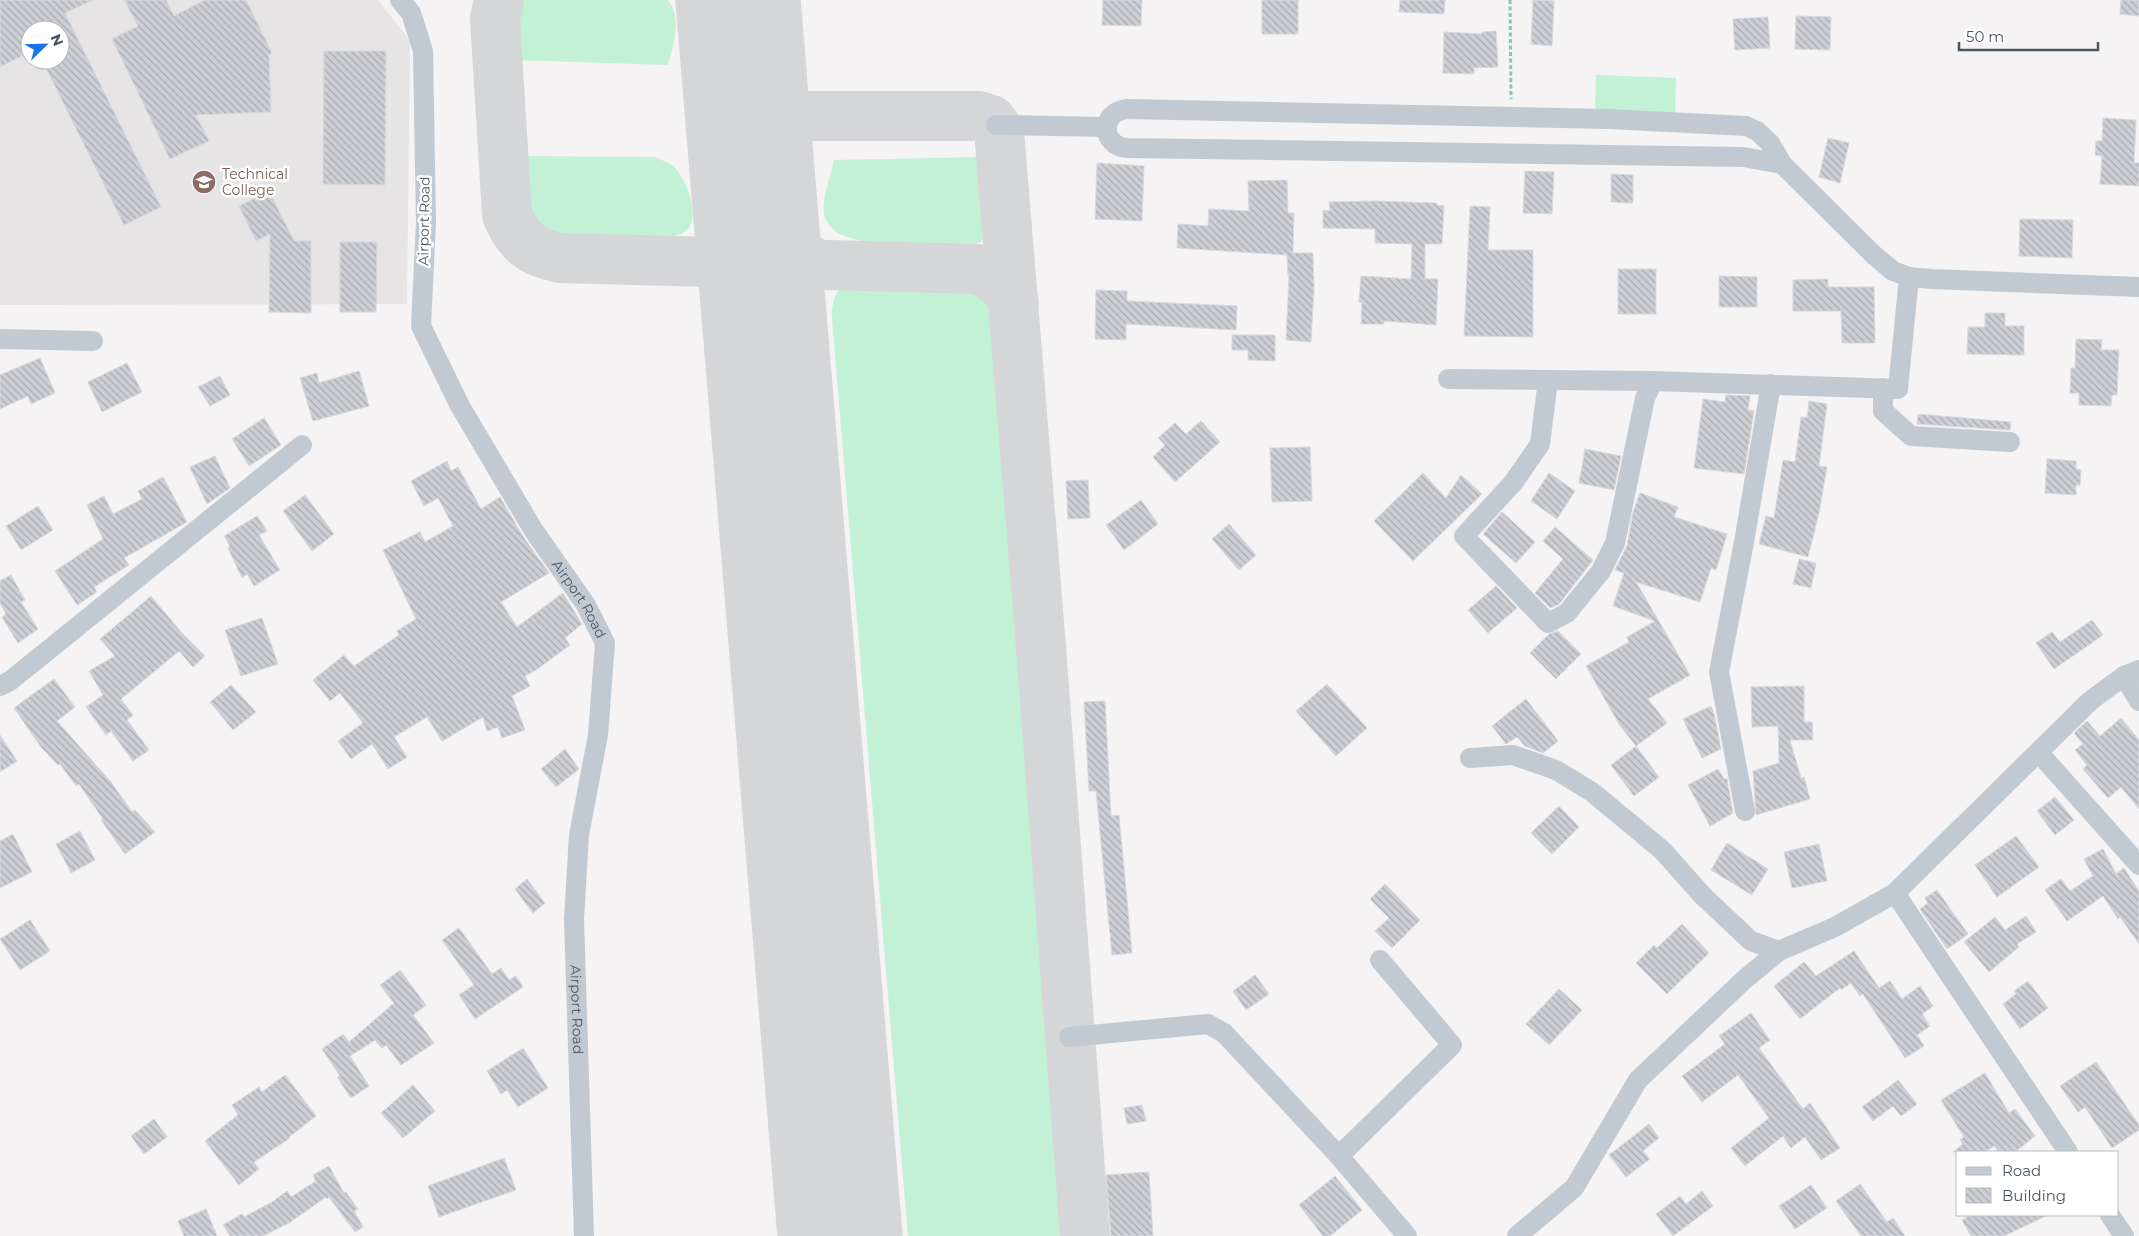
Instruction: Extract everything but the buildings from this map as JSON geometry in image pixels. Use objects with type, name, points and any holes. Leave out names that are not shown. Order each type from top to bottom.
[{"type":"street","name":"Airport Road","points":[[400,0],[411,13],[424,51],[426,222],[421,326],[460,406],[534,532],[586,605],[605,643],[598,735],[578,835],[574,919],[584,1236]]},
{"type":"street","points":[[1782,164],[1734,156],[1127,148],[1114,145],[1107,134],[1106,127],[1111,116],[1127,109],[1609,119],[1746,126],[1757,131],[1770,143],[1782,164],[1875,256],[1893,271],[1909,277],[2139,287]]},
{"type":"street","points":[[996,125],[1106,127]]},
{"type":"street","points":[[1448,379],[1653,381],[1898,389],[1909,277]]},
{"type":"street","points":[[0,339],[93,341]]},
{"type":"street","points":[[1548,380],[1540,444],[1514,483],[1464,536],[1548,623],[1567,612],[1601,571],[1616,543],[1645,398],[1653,381]]},
{"type":"street","points":[[1745,810],[1719,672],[1744,542],[1771,384]]},
{"type":"street","points":[[1884,388],[1883,411],[1911,436],[2010,442]]},
{"type":"street","points":[[0,686],[10,681],[302,445]]},
{"type":"street","points":[[1517,1236],[1574,1188],[1638,1080],[1745,979],[1779,951],[1835,926],[1896,893],[2090,702],[2131,673],[2139,700]]},
{"type":"street","points":[[2039,753],[2139,865]]},
{"type":"street","points":[[1470,758],[1513,755],[1556,770],[1592,792],[1662,850],[1703,896],[1751,941],[1779,951]]},
{"type":"street","points":[[1896,893],[2067,1151]]},
{"type":"street","points":[[1339,1156],[1452,1045],[1380,960]]},
{"type":"street","points":[[1069,1037],[1208,1024],[1224,1033],[1339,1156],[1407,1236]]},
{"type":"street","points":[[2111,1216],[2124,1236]]},
{"type":"path","points":[[1510,0],[1511,117]]},
{"type":"shaded area","name":"Technical College","points":[[0,0],[378,0],[410,41],[407,304],[0,305]]},
{"type":"green space","points":[[519,0],[668,0],[675,15],[676,32],[668,65],[514,60],[512,16]]},
{"type":"green space","points":[[1596,75],[1676,78],[1675,118],[1595,115]]},
{"type":"green space","points":[[526,156],[656,157],[672,166],[683,179],[692,206],[693,215],[691,223],[687,230],[674,236],[559,236],[545,232],[534,224],[529,216],[525,196]]},
{"type":"green space","points":[[986,157],[994,199],[994,221],[986,238],[977,243],[960,249],[868,242],[840,234],[826,220],[824,213],[825,198],[834,160]]},
{"type":"green space","points":[[854,278],[982,285],[991,291],[999,310],[1075,1236],[908,1236],[832,318],[836,294],[843,285]]},
{"type":"taxiway","points":[[499,0],[495,19],[507,215],[521,239],[534,249],[560,258],[977,269],[999,282],[1014,303]]},
{"type":"taxiway","points":[[715,0],[732,27],[742,52]]},
{"type":"taxiway","points":[[748,116],[978,116],[991,120],[999,131],[1041,647],[1085,1236]]},
{"type":"taxiway","points":[[705,262],[722,252],[735,240],[755,209],[784,241],[800,254],[819,265]]},
{"type":"taxiway","points":[[705,262],[733,281],[747,296],[765,325]]},
{"type":"runway","points":[[738,0],[840,1236]]},
{"type":"place","name":"Technical College","points":[[204,182]]}]
